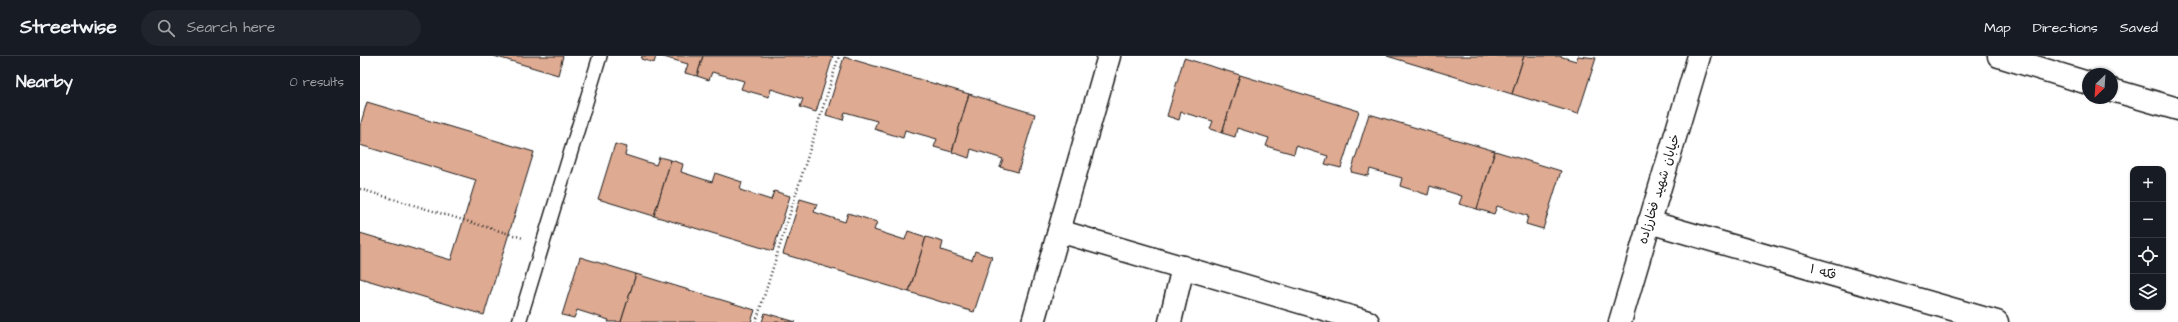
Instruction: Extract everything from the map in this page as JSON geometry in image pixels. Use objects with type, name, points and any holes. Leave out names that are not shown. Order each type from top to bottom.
[{"type":"street","points":[[1033,322],[1109,56]]},
{"type":"street","name":"خیابان شهید فخارزاده","points":[[1620,322],[1699,56]]},
{"type":"street","points":[[1999,56],[2082,80]]},
{"type":"street","points":[[2118,92],[2178,109]]},
{"type":"street","name":"فکه ۱","points":[[1649,222],[1997,322]]},
{"type":"street","points":[[1059,231],[1368,322]]},
{"type":"street","points":[[1170,322],[1183,267]]},
{"type":"lane","points":[[519,322],[600,56]]},
{"type":"path","points":[[756,322],[839,56]]},
{"type":"path","points":[[360,189],[543,244]]},
{"type":"building","points":[[494,56],[563,56],[558,75]]},
{"type":"building","points":[[642,56],[656,56],[654,63],[641,59]]},
{"type":"building","points":[[660,56],[703,56],[697,76],[685,73],[688,64]]},
{"type":"building","points":[[703,56],[833,56],[816,112],[800,107],[803,99],[771,89],[769,97],[741,89],[744,81],[712,72],[709,80],[697,76]]},
{"type":"building","points":[[1387,56],[1524,56],[1512,94]]},
{"type":"building","points":[[1524,56],[1559,56],[1576,61],[1578,56],[1596,58],[1578,114],[1512,94]]},
{"type":"building","points":[[844,57],[969,94],[952,152],[934,147],[937,139],[905,130],[903,138],[874,129],[877,121],[845,112],[843,120],[826,115]]},
{"type":"building","points":[[1184,58],[1240,75],[1222,133],[1210,129],[1213,121],[1181,112],[1179,120],[1167,116]]},
{"type":"building","points":[[1240,75],[1359,111],[1341,168],[1325,164],[1328,156],[1296,146],[1294,154],[1266,146],[1269,138],[1237,128],[1235,137],[1222,133]]},
{"type":"building","points":[[969,94],[1035,114],[1018,172],[1000,167],[1003,159],[971,149],[969,158],[952,152]]},
{"type":"building","points":[[367,102],[534,152],[484,315],[360,278],[360,233],[451,260],[476,180],[360,145],[360,126]]},
{"type":"building","points":[[1369,114],[1495,151],[1477,209],[1459,204],[1462,196],[1430,186],[1428,195],[1400,186],[1402,178],[1370,169],[1368,176],[1351,172]]},
{"type":"building","points":[[615,144],[627,147],[625,155],[656,165],[659,157],[671,160],[654,216],[598,199]]},
{"type":"building","points":[[1495,151],[1561,171],[1543,229],[1526,224],[1528,216],[1497,206],[1494,214],[1477,209]]},
{"type":"building","points":[[671,160],[683,164],[681,172],[712,182],[715,173],[742,182],[740,190],[771,200],[774,191],[790,196],[773,251],[654,216]]},
{"type":"building","points":[[800,199],[817,204],[814,212],[845,222],[848,213],[877,222],[874,230],[905,240],[908,231],[926,237],[909,292],[783,254]]},
{"type":"building","points":[[926,237],[943,242],[941,250],[972,260],[975,251],[992,257],[974,312],[909,292]]},
{"type":"building","points":[[580,257],[636,274],[621,322],[608,322],[609,320],[577,310],[574,318],[562,315]]},
{"type":"building","points":[[636,274],[755,310],[751,322],[621,322]]},
{"type":"building","points":[[765,313],[796,322],[762,322]]}]
